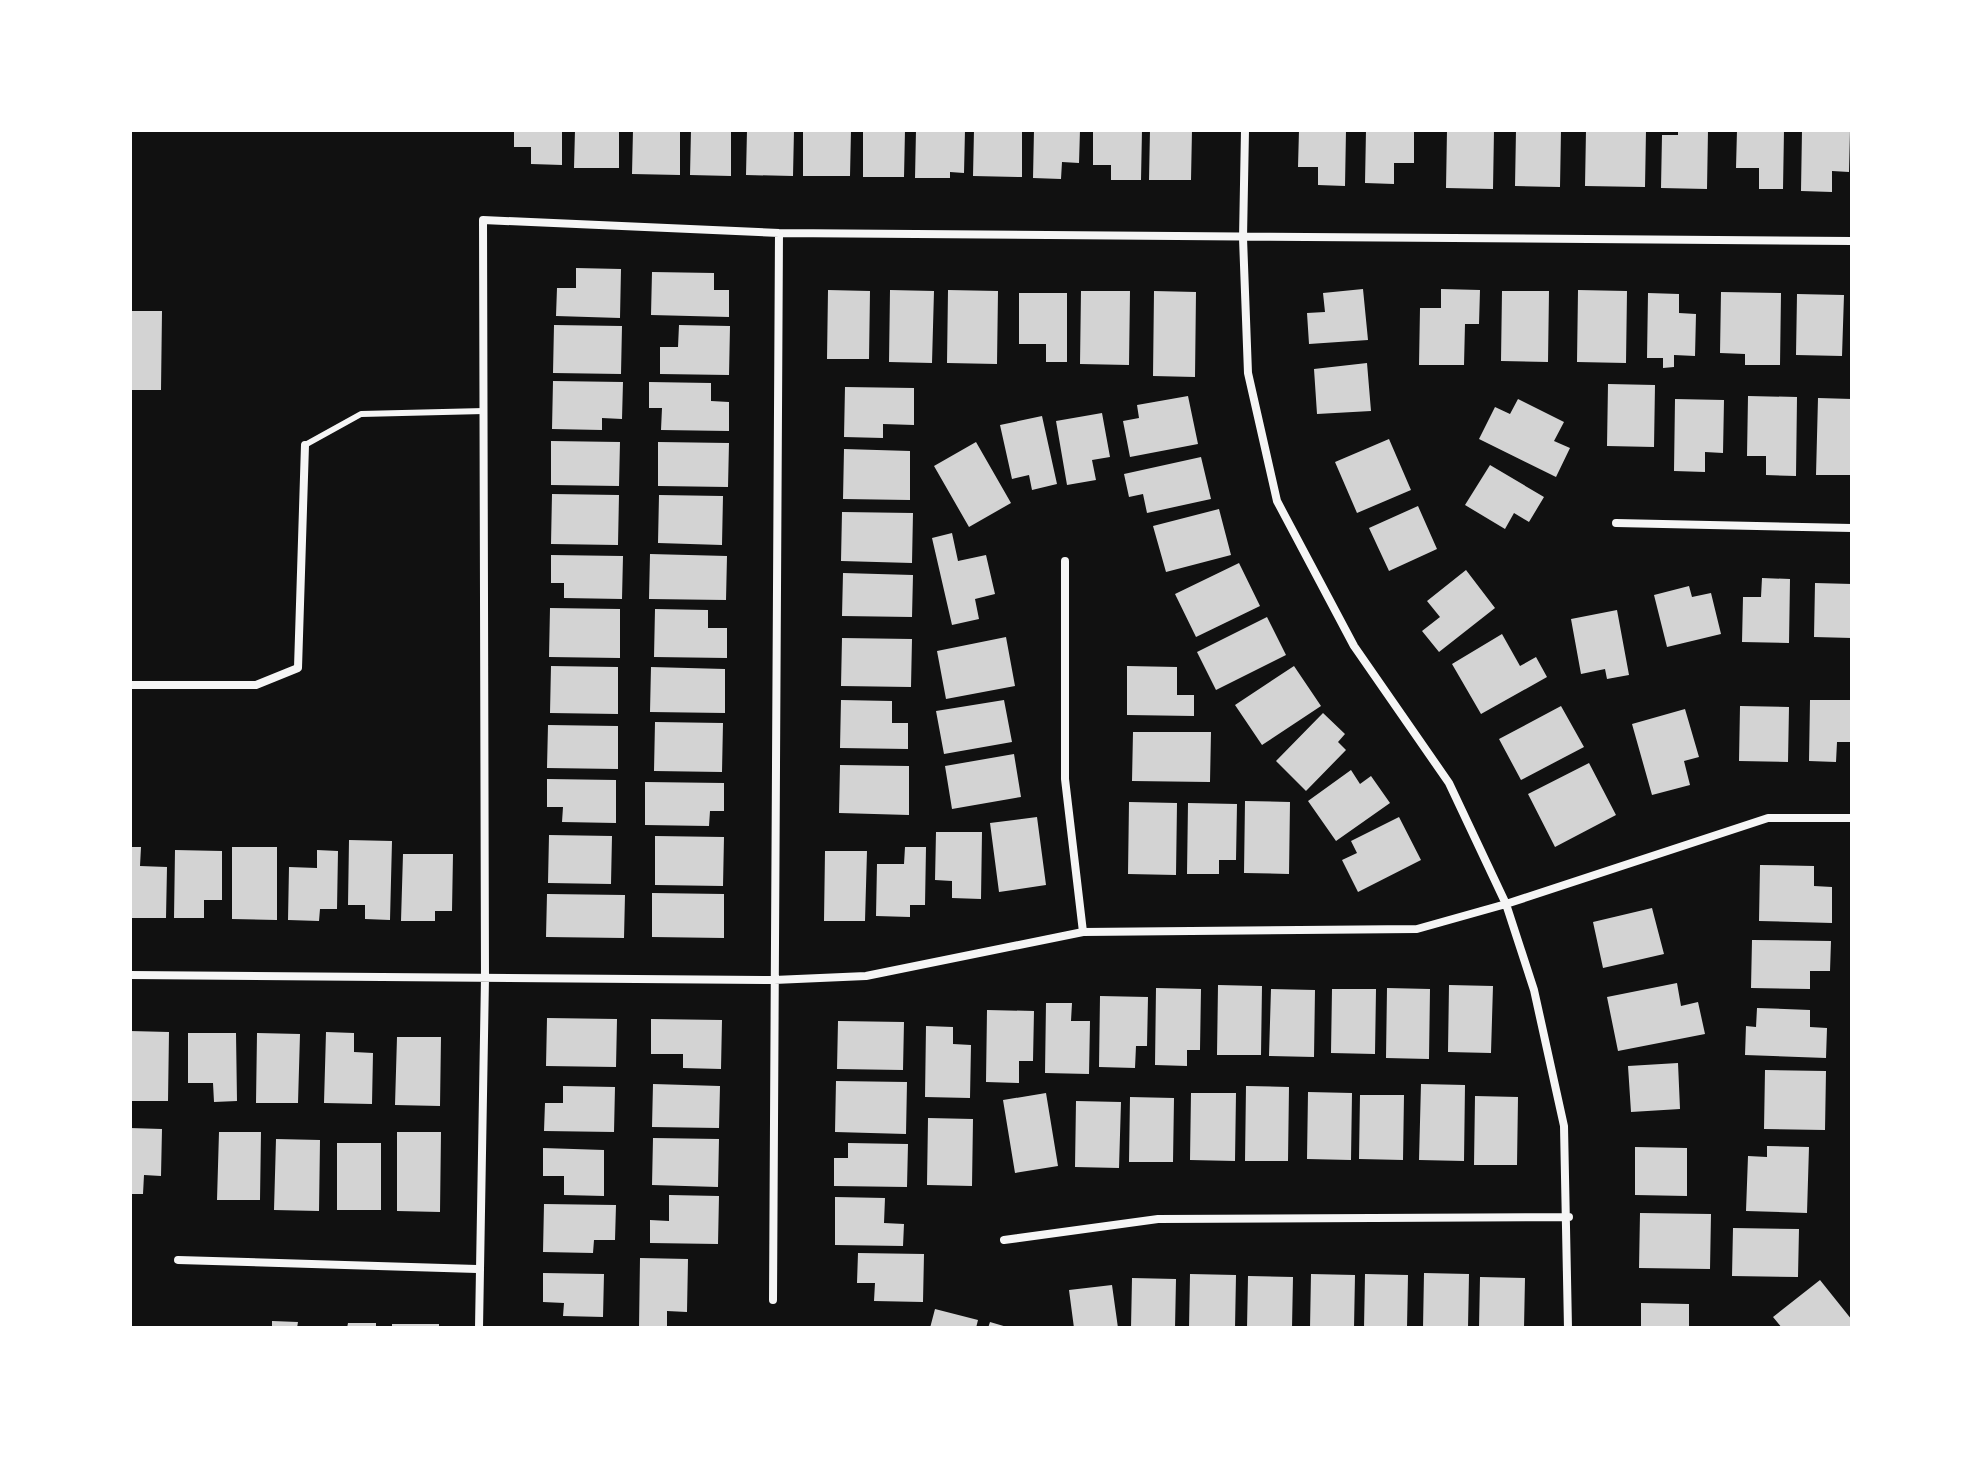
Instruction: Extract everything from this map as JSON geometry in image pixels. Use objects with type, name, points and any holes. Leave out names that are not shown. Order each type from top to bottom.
[{"type":"street","points":[[1245,130],[1243,238],[1248,373],[1277,501],[1354,646],[1449,783],[1506,904],[1534,990],[1564,1126],[1569,1217],[1568,1328]]},
{"type":"street","points":[[479,1328],[477,1269],[485,978],[483,220],[779,233],[1852,241]]},
{"type":"street","points":[[773,1300],[779,233]]},
{"type":"street","points":[[130,685],[256,685],[298,668],[305,445]]},
{"type":"street","points":[[1616,523],[1852,528]]},
{"type":"street","points":[[1065,561],[1065,779],[1083,932]]},
{"type":"street","points":[[130,975],[774,980],[866,976],[1083,932],[1417,929],[1506,904],[1768,818],[1852,818]]},
{"type":"street","points":[[1004,1240],[1158,1219],[1569,1217]]},
{"type":"street","points":[[178,1260],[477,1269]]},
{"type":"lane","points":[[305,445],[361,414],[484,411]]},
{"type":"building","points":[[514,130],[562,130],[562,165],[531,164],[531,147],[514,147]]},
{"type":"building","points":[[575,130],[619,130],[619,168],[574,168]]},
{"type":"building","points":[[633,130],[680,130],[680,175],[632,174]]},
{"type":"building","points":[[691,130],[731,130],[731,176],[690,175]]},
{"type":"building","points":[[747,130],[794,130],[793,176],[746,175]]},
{"type":"building","points":[[803,130],[851,130],[850,176],[803,176]]},
{"type":"building","points":[[863,130],[905,130],[904,177],[863,177]]},
{"type":"building","points":[[916,130],[965,130],[964,173],[950,172],[950,178],[915,178]]},
{"type":"building","points":[[974,130],[1022,130],[1022,177],[973,176]]},
{"type":"building","points":[[1034,130],[1080,130],[1079,163],[1062,162],[1061,179],[1033,178]]},
{"type":"building","points":[[1093,130],[1142,130],[1141,180],[1111,180],[1111,165],[1093,165]]},
{"type":"building","points":[[1150,130],[1192,130],[1191,180],[1149,180]]},
{"type":"building","points":[[1299,130],[1346,130],[1345,186],[1318,185],[1318,167],[1298,167]]},
{"type":"building","points":[[1366,130],[1414,130],[1414,163],[1394,163],[1394,184],[1365,183]]},
{"type":"building","points":[[1447,130],[1494,130],[1493,189],[1446,188]]},
{"type":"building","points":[[1516,130],[1561,130],[1560,187],[1515,186]]},
{"type":"building","points":[[1586,130],[1646,130],[1645,187],[1585,186]]},
{"type":"building","points":[[1678,130],[1708,130],[1707,189],[1661,188],[1662,135],[1678,135]]},
{"type":"building","points":[[1737,130],[1784,130],[1783,189],[1759,189],[1759,168],[1736,168]]},
{"type":"building","points":[[1802,130],[1850,130],[1849,172],[1832,171],[1832,192],[1801,191]]},
{"type":"building","points":[[576,268],[621,269],[620,318],[556,316],[557,288],[576,288]]},
{"type":"building","points":[[652,272],[714,273],[714,290],[729,290],[729,317],[651,315]]},
{"type":"building","points":[[1363,289],[1368,340],[1309,344],[1307,313],[1325,312],[1323,293]]},
{"type":"building","points":[[1441,289],[1480,290],[1479,324],[1465,324],[1464,365],[1419,365],[1420,308],[1441,308]]},
{"type":"building","points":[[828,290],[870,291],[869,359],[827,359]]},
{"type":"building","points":[[890,290],[934,291],[932,363],[889,362]]},
{"type":"building","points":[[948,290],[998,291],[997,364],[947,363]]},
{"type":"building","points":[[1578,290],[1627,291],[1626,363],[1577,362]]},
{"type":"building","points":[[1081,291],[1130,291],[1129,365],[1080,364]]},
{"type":"building","points":[[1154,291],[1196,292],[1195,377],[1153,376]]},
{"type":"building","points":[[1502,291],[1549,291],[1548,362],[1501,361]]},
{"type":"building","points":[[1721,292],[1781,293],[1780,365],[1745,365],[1745,354],[1720,353]]},
{"type":"building","points":[[1019,293],[1067,293],[1067,362],[1046,362],[1046,344],[1019,344]]},
{"type":"building","points":[[1648,293],[1679,294],[1679,313],[1696,314],[1695,356],[1674,355],[1674,367],[1663,368],[1663,358],[1647,358]]},
{"type":"building","points":[[1797,294],[1844,295],[1842,356],[1796,355]]},
{"type":"building","points":[[130,311],[162,311],[161,390],[130,390]]},
{"type":"building","points":[[554,325],[622,326],[621,374],[553,373]]},
{"type":"building","points":[[679,325],[730,326],[729,375],[660,374],[660,347],[678,347]]},
{"type":"building","points":[[1367,363],[1371,411],[1317,414],[1314,369]]},
{"type":"building","points":[[553,381],[623,382],[622,419],[602,418],[602,430],[552,429]]},
{"type":"building","points":[[649,382],[711,383],[711,401],[729,402],[729,431],[661,430],[662,408],[649,408]]},
{"type":"building","points":[[1608,384],[1655,385],[1654,447],[1607,446]]},
{"type":"building","points":[[845,387],[914,388],[914,425],[883,424],[883,438],[844,437]]},
{"type":"building","points":[[1188,396],[1198,444],[1130,457],[1123,421],[1139,418],[1137,405]]},
{"type":"building","points":[[1748,396],[1797,397],[1796,476],[1766,475],[1766,456],[1747,456]]},
{"type":"building","points":[[1818,398],[1852,399],[1852,475],[1816,475]]},
{"type":"building","points":[[1518,399],[1564,422],[1554,441],[1570,448],[1556,477],[1479,439],[1495,407],[1510,414]]},
{"type":"building","points":[[1675,399],[1724,400],[1723,453],[1705,452],[1705,472],[1674,471]]},
{"type":"building","points":[[1102,413],[1110,457],[1092,460],[1096,480],[1067,485],[1056,421]]},
{"type":"building","points":[[1042,416],[1057,484],[1032,490],[1029,475],[1012,479],[1000,425]]},
{"type":"building","points":[[1389,439],[1411,490],[1357,513],[1335,462]]},
{"type":"building","points":[[551,441],[620,442],[619,486],[551,485]]},
{"type":"building","points":[[658,442],[729,443],[728,487],[658,486]]},
{"type":"building","points":[[976,442],[1011,503],[969,527],[934,466]]},
{"type":"building","points":[[844,449],[910,451],[910,500],[843,499]]},
{"type":"building","points":[[1201,457],[1211,499],[1147,513],[1143,494],[1129,497],[1124,474]]},
{"type":"building","points":[[1490,465],[1544,497],[1529,522],[1514,513],[1505,529],[1465,505]]},
{"type":"building","points":[[552,494],[619,495],[618,545],[551,544]]},
{"type":"building","points":[[659,495],[723,496],[722,545],[658,543]]},
{"type":"building","points":[[1418,506],[1437,549],[1389,571],[1369,528]]},
{"type":"building","points":[[1219,509],[1231,555],[1166,572],[1153,526]]},
{"type":"building","points":[[842,512],[913,513],[912,563],[841,561]]},
{"type":"building","points":[[952,533],[958,561],[986,555],[995,594],[975,599],[979,619],[952,625],[932,538]]},
{"type":"building","points":[[650,554],[727,556],[726,600],[649,599]]},
{"type":"building","points":[[551,555],[623,556],[622,599],[564,598],[564,583],[551,583]]},
{"type":"building","points":[[1239,563],[1260,606],[1196,637],[1175,594]]},
{"type":"building","points":[[1466,570],[1495,608],[1439,652],[1422,631],[1440,617],[1427,601]]},
{"type":"building","points":[[843,573],[913,575],[912,617],[842,616]]},
{"type":"building","points":[[1762,578],[1790,579],[1789,643],[1742,642],[1743,597],[1761,597]]},
{"type":"building","points":[[1815,583],[1852,584],[1852,638],[1814,637]]},
{"type":"building","points":[[1689,586],[1692,597],[1711,593],[1721,634],[1667,647],[1654,595]]},
{"type":"building","points":[[550,608],[620,609],[620,658],[549,657]]},
{"type":"building","points":[[655,609],[708,610],[708,628],[727,628],[727,658],[654,657]]},
{"type":"building","points":[[1617,610],[1629,675],[1607,679],[1605,669],[1581,674],[1571,619]]},
{"type":"building","points":[[1267,617],[1286,655],[1216,690],[1197,652]]},
{"type":"building","points":[[1502,634],[1520,666],[1536,657],[1547,677],[1481,714],[1452,664]]},
{"type":"building","points":[[1006,637],[1015,686],[946,699],[937,651]]},
{"type":"building","points":[[842,638],[912,639],[911,687],[841,686]]},
{"type":"building","points":[[551,666],[618,667],[618,714],[550,713]]},
{"type":"building","points":[[1127,666],[1177,667],[1177,695],[1194,695],[1194,716],[1127,715]]},
{"type":"building","points":[[1294,666],[1321,706],[1262,745],[1235,705]]},
{"type":"building","points":[[651,667],[725,669],[725,713],[650,712]]},
{"type":"building","points":[[841,700],[892,701],[892,723],[908,723],[908,749],[840,748]]},
{"type":"building","points":[[1004,700],[1012,742],[944,754],[936,711]]},
{"type":"building","points":[[1810,700],[1852,700],[1852,742],[1837,742],[1836,762],[1809,761]]},
{"type":"building","points":[[1561,706],[1584,747],[1521,780],[1499,739]]},
{"type":"building","points":[[1740,706],[1789,707],[1788,762],[1739,761]]},
{"type":"building","points":[[1685,709],[1699,757],[1684,761],[1690,785],[1652,795],[1632,724]]},
{"type":"building","points":[[1323,713],[1345,734],[1338,742],[1346,750],[1306,791],[1276,761]]},
{"type":"building","points":[[655,722],[723,723],[722,772],[654,771]]},
{"type":"building","points":[[548,725],[618,726],[618,769],[547,768]]},
{"type":"building","points":[[1133,732],[1211,732],[1210,782],[1132,781]]},
{"type":"building","points":[[1014,754],[1021,797],[952,809],[945,766]]},
{"type":"building","points":[[1589,763],[1616,815],[1555,847],[1528,794]]},
{"type":"building","points":[[840,765],[909,766],[909,815],[839,813]]},
{"type":"building","points":[[1351,770],[1360,784],[1371,776],[1390,803],[1336,841],[1308,801]]},
{"type":"building","points":[[547,779],[616,780],[616,823],[562,822],[563,807],[547,807]]},
{"type":"building","points":[[645,782],[724,783],[724,811],[710,811],[709,826],[645,825]]},
{"type":"building","points":[[1245,801],[1290,802],[1289,874],[1244,873]]},
{"type":"building","points":[[1129,802],[1177,803],[1176,875],[1128,874]]},
{"type":"building","points":[[1188,803],[1237,804],[1236,860],[1219,860],[1219,874],[1187,874]]},
{"type":"building","points":[[1037,817],[1046,885],[999,892],[990,823]]},
{"type":"building","points":[[1399,817],[1421,860],[1358,892],[1342,860],[1357,853],[1351,841]]},
{"type":"building","points":[[936,832],[982,832],[981,899],[952,898],[952,881],[935,880]]},
{"type":"building","points":[[549,835],[612,836],[611,884],[548,883]]},
{"type":"building","points":[[655,836],[724,837],[723,886],[655,885]]},
{"type":"building","points":[[349,840],[392,841],[390,920],[365,919],[365,905],[348,905]]},
{"type":"building","points":[[130,847],[141,847],[140,866],[167,867],[166,918],[130,918]]},
{"type":"building","points":[[232,847],[277,847],[277,920],[232,919]]},
{"type":"building","points":[[905,847],[926,847],[925,905],[910,905],[910,917],[876,916],[877,864],[904,864]]},
{"type":"building","points":[[175,850],[222,851],[222,900],[204,900],[204,918],[174,918]]},
{"type":"building","points":[[317,850],[338,851],[337,909],[320,909],[319,921],[288,920],[289,867],[317,868]]},
{"type":"building","points":[[825,851],[867,851],[865,921],[824,921]]},
{"type":"building","points":[[403,854],[453,854],[452,911],[435,911],[435,921],[401,921]]},
{"type":"building","points":[[1760,865],[1814,866],[1814,886],[1832,887],[1832,923],[1759,921]]},
{"type":"building","points":[[652,893],[724,894],[724,938],[652,937]]},
{"type":"building","points":[[547,894],[625,895],[624,938],[546,937]]},
{"type":"building","points":[[1652,908],[1664,954],[1603,968],[1593,922]]},
{"type":"building","points":[[1752,940],[1831,941],[1830,971],[1810,971],[1810,989],[1751,988]]},
{"type":"building","points":[[1677,983],[1681,1006],[1698,1002],[1705,1034],[1618,1051],[1607,997]]},
{"type":"building","points":[[1218,985],[1262,986],[1261,1055],[1217,1055]]},
{"type":"building","points":[[1449,985],[1493,986],[1491,1053],[1448,1052]]},
{"type":"building","points":[[1156,988],[1201,989],[1200,1050],[1187,1050],[1187,1066],[1155,1065]]},
{"type":"building","points":[[1387,988],[1430,989],[1429,1059],[1386,1058]]},
{"type":"building","points":[[1271,989],[1315,990],[1314,1057],[1269,1056]]},
{"type":"building","points":[[1332,989],[1376,989],[1375,1054],[1331,1053]]},
{"type":"building","points":[[1100,996],[1148,997],[1147,1046],[1136,1046],[1135,1068],[1099,1067]]},
{"type":"building","points":[[1046,1003],[1072,1003],[1071,1021],[1090,1021],[1089,1074],[1045,1073]]},
{"type":"building","points":[[1757,1008],[1810,1010],[1810,1027],[1827,1028],[1826,1058],[1745,1055],[1746,1026],[1756,1027]]},
{"type":"building","points":[[987,1010],[1034,1011],[1033,1061],[1019,1061],[1019,1083],[986,1082]]},
{"type":"building","points":[[547,1018],[617,1019],[616,1067],[546,1066]]},
{"type":"building","points":[[651,1019],[722,1020],[721,1069],[683,1068],[683,1054],[651,1054]]},
{"type":"building","points":[[838,1021],[904,1022],[903,1070],[837,1069]]},
{"type":"building","points":[[926,1026],[953,1027],[953,1044],[971,1045],[970,1098],[925,1097]]},
{"type":"building","points":[[130,1031],[169,1032],[168,1101],[130,1101]]},
{"type":"building","points":[[326,1032],[354,1033],[354,1052],[373,1053],[372,1104],[324,1103]]},
{"type":"building","points":[[188,1033],[236,1033],[237,1101],[214,1102],[213,1083],[188,1083]]},
{"type":"building","points":[[257,1033],[300,1034],[298,1103],[256,1103]]},
{"type":"building","points":[[397,1037],[441,1037],[440,1106],[395,1105]]},
{"type":"building","points":[[1678,1063],[1680,1109],[1631,1112],[1628,1066]]},
{"type":"building","points":[[1765,1070],[1826,1071],[1825,1130],[1764,1129]]},
{"type":"building","points":[[836,1081],[907,1082],[906,1134],[835,1132]]},
{"type":"building","points":[[653,1084],[720,1086],[719,1128],[652,1127]]},
{"type":"building","points":[[1421,1084],[1465,1085],[1464,1161],[1419,1160]]},
{"type":"building","points":[[563,1086],[615,1087],[614,1132],[544,1131],[545,1103],[563,1103]]},
{"type":"building","points":[[1246,1086],[1289,1087],[1288,1161],[1245,1161]]},
{"type":"building","points":[[1308,1092],[1352,1093],[1351,1160],[1307,1159]]},
{"type":"building","points":[[1046,1093],[1058,1166],[1015,1173],[1003,1100]]},
{"type":"building","points":[[1191,1093],[1236,1093],[1235,1161],[1190,1160]]},
{"type":"building","points":[[1360,1095],[1404,1095],[1403,1160],[1359,1159]]},
{"type":"building","points":[[1475,1096],[1518,1097],[1517,1165],[1474,1165]]},
{"type":"building","points":[[1130,1097],[1174,1098],[1173,1162],[1129,1162]]},
{"type":"building","points":[[1076,1101],[1121,1102],[1119,1168],[1075,1167]]},
{"type":"building","points":[[928,1118],[973,1119],[972,1186],[927,1185]]},
{"type":"building","points":[[130,1128],[162,1129],[161,1176],[144,1175],[143,1194],[130,1194]]},
{"type":"building","points":[[219,1132],[261,1132],[260,1200],[217,1200]]},
{"type":"building","points":[[397,1132],[441,1132],[440,1212],[397,1211]]},
{"type":"building","points":[[653,1138],[719,1139],[718,1187],[652,1185]]},
{"type":"building","points":[[276,1139],[320,1140],[319,1211],[274,1210]]},
{"type":"building","points":[[337,1143],[381,1143],[381,1210],[337,1210]]},
{"type":"building","points":[[848,1143],[908,1144],[907,1187],[834,1186],[834,1158],[848,1158]]},
{"type":"building","points":[[1767,1146],[1809,1147],[1807,1213],[1746,1211],[1748,1156],[1767,1157]]},
{"type":"building","points":[[1635,1147],[1687,1148],[1687,1196],[1635,1195]]},
{"type":"building","points":[[543,1148],[604,1150],[604,1196],[564,1195],[564,1176],[543,1176]]},
{"type":"building","points":[[669,1195],[719,1196],[718,1244],[650,1243],[650,1220],[669,1221]]},
{"type":"building","points":[[835,1197],[885,1198],[884,1223],[904,1224],[903,1246],[835,1245]]},
{"type":"building","points":[[544,1204],[616,1205],[615,1240],[594,1240],[593,1253],[543,1252]]},
{"type":"building","points":[[1640,1213],[1711,1214],[1710,1269],[1639,1268]]},
{"type":"building","points":[[1733,1228],[1799,1229],[1798,1277],[1732,1276]]},
{"type":"building","points":[[858,1253],[924,1254],[923,1302],[874,1301],[875,1283],[857,1283]]},
{"type":"building","points":[[640,1258],[688,1259],[687,1312],[667,1311],[667,1328],[639,1328]]},
{"type":"building","points":[[543,1273],[604,1274],[603,1317],[563,1316],[564,1303],[543,1302]]},
{"type":"building","points":[[1424,1273],[1469,1274],[1468,1328],[1423,1328]]},
{"type":"building","points":[[1190,1274],[1236,1275],[1235,1328],[1189,1328]]},
{"type":"building","points":[[1311,1274],[1355,1275],[1354,1328],[1310,1328]]},
{"type":"building","points":[[1365,1274],[1408,1275],[1407,1328],[1364,1328]]},
{"type":"building","points":[[1248,1276],[1293,1277],[1292,1328],[1247,1328]]},
{"type":"building","points":[[1480,1277],[1525,1278],[1524,1328],[1479,1328]]},
{"type":"building","points":[[1132,1278],[1176,1279],[1175,1328],[1131,1328]]},
{"type":"building","points":[[1820,1280],[1852,1320],[1852,1328],[1782,1328],[1773,1317]]},
{"type":"building","points":[[1112,1285],[1118,1328],[1074,1328],[1069,1290]]},
{"type":"building","points":[[1641,1303],[1689,1304],[1689,1328],[1641,1328]]},
{"type":"building","points":[[935,1309],[978,1320],[976,1328],[930,1328]]},
{"type":"building","points":[[272,1321],[298,1322],[297,1328],[272,1328]]},
{"type":"building","points":[[990,1322],[1007,1327],[1007,1328],[988,1328]]},
{"type":"building","points":[[348,1323],[376,1323],[376,1328],[347,1328]]},
{"type":"building","points":[[392,1324],[439,1324],[439,1328],[392,1328]]}]
